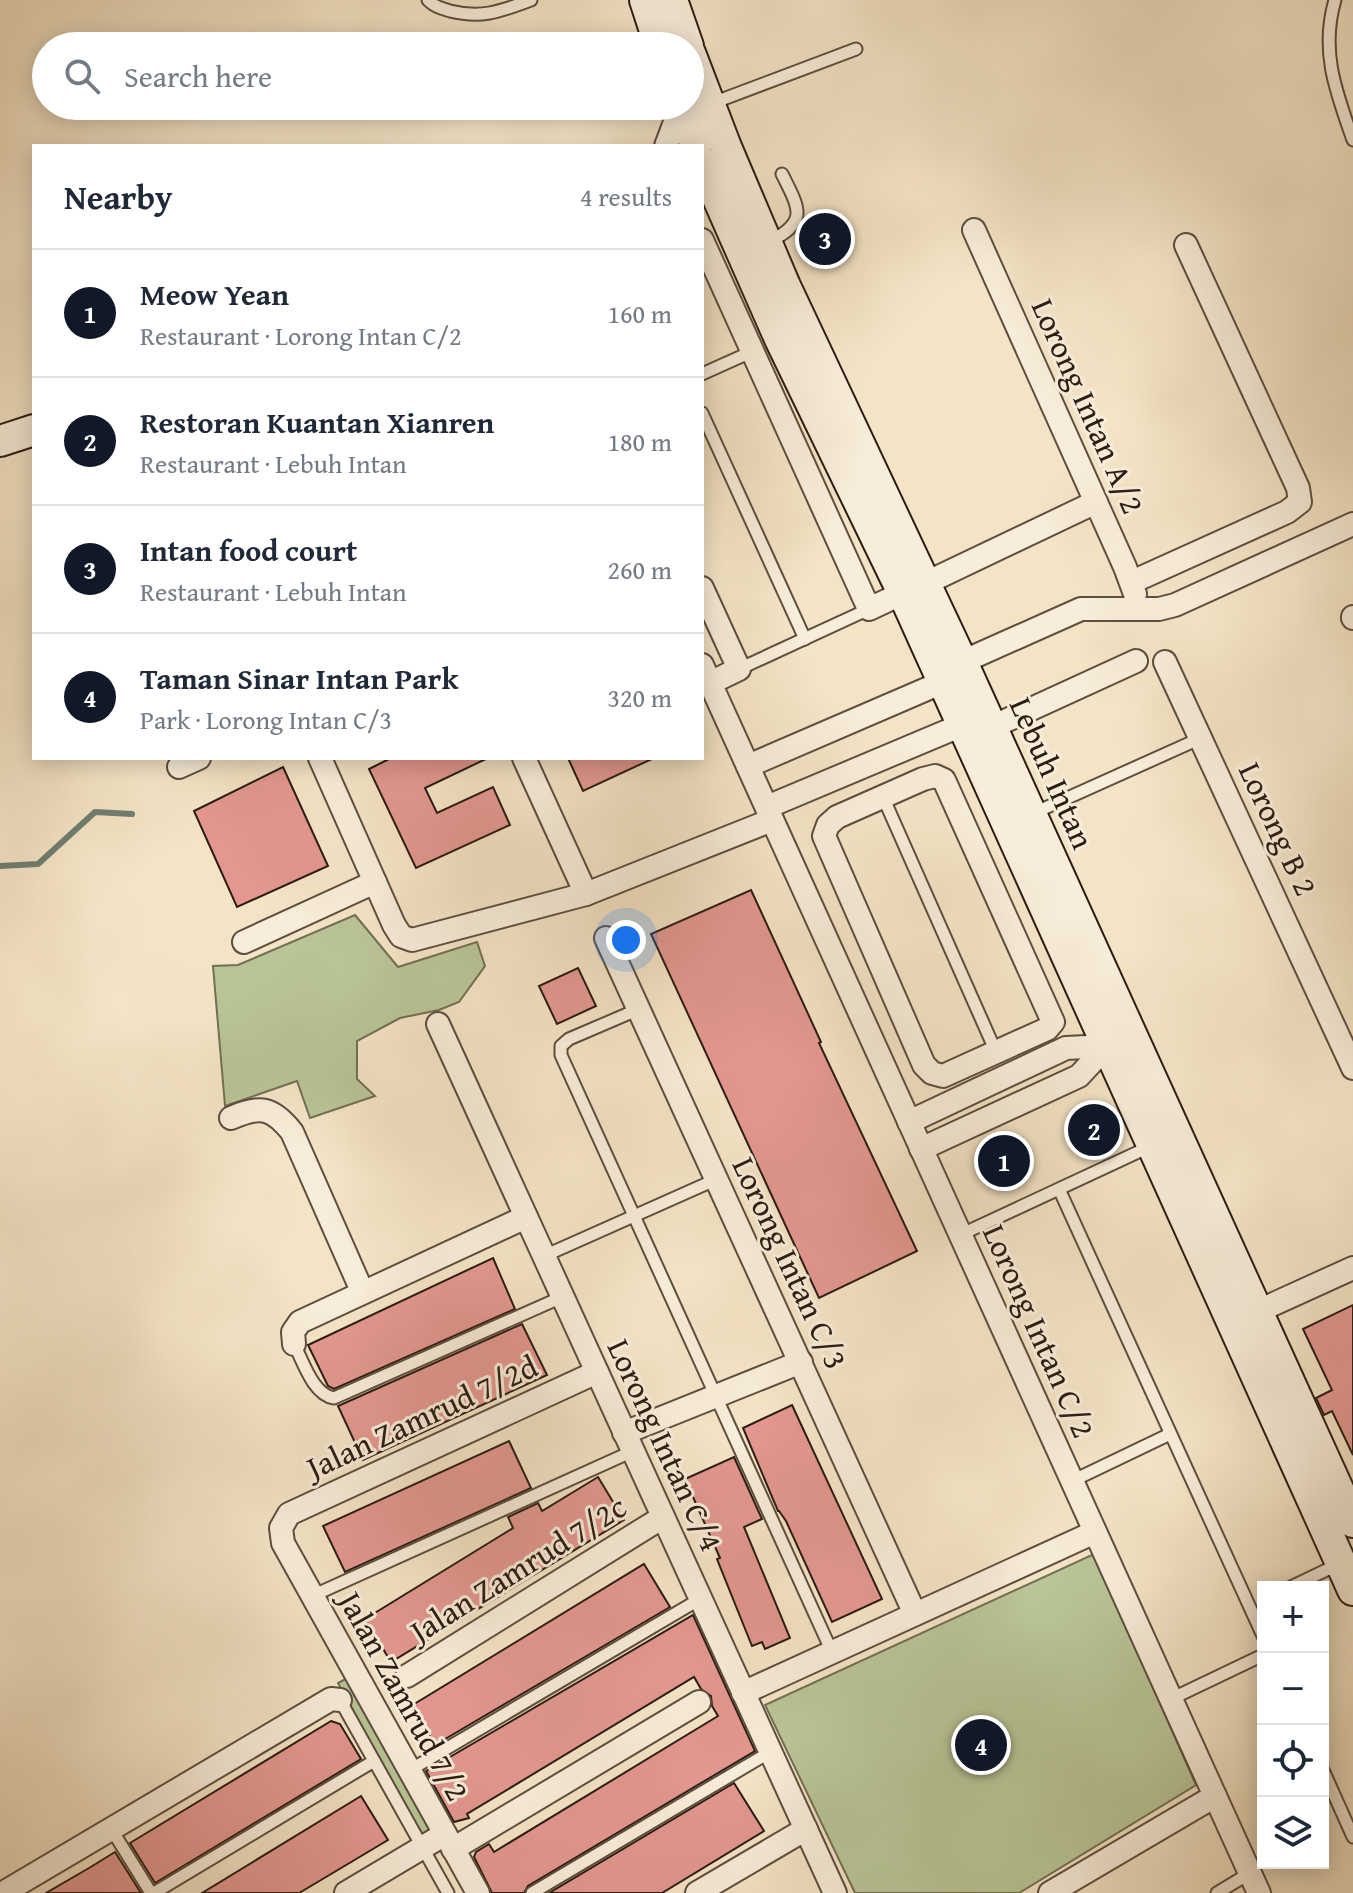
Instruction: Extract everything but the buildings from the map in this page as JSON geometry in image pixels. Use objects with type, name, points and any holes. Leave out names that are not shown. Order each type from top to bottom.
[{"type":"main road","points":[[645,0],[655,32]]},
{"type":"main road","points":[[672,0],[683,32]]},
{"type":"main road","name":"Lebuh Intan","points":[[696,120],[703,144]]},
{"type":"main road","name":"Lebuh Intan","points":[[706,153],[711,199],[780,339],[914,588]]},
{"type":"main road","name":"Lebuh Intan","points":[[706,153],[767,243],[953,672],[992,727],[1031,814],[1119,1040],[1152,1146],[1246,1316],[1353,1522]]},
{"type":"main road","points":[[780,339],[787,335],[792,322],[785,286]]},
{"type":"main road","points":[[0,441],[32,431]]},
{"type":"main road","name":"Lebuh Intan","points":[[953,672],[962,725],[1119,1040],[1246,1316],[1347,1576]]},
{"type":"street","points":[[667,144],[682,120]]},
{"type":"street","name":"Lorong Intan A/2","points":[[974,230],[1132,582],[1138,610]]},
{"type":"street","points":[[704,245],[869,609],[1096,502]]},
{"type":"street","points":[[1132,582],[1287,512],[1300,502],[1298,488],[1186,245]]},
{"type":"street","points":[[751,352],[780,339]]},
{"type":"street","points":[[748,766],[1081,609],[1159,609],[1194,598],[1353,524]]},
{"type":"street","points":[[704,592],[739,669],[706,674]]},
{"type":"street","points":[[992,727],[1136,661]]},
{"type":"street","name":"Lorong B 2","points":[[1165,662],[1353,1068]]},
{"type":"street","name":"Lorong Intan C/2","points":[[706,674],[1254,1883]]},
{"type":"street","points":[[321,760],[401,936],[412,940],[586,894],[962,725]]},
{"type":"street","points":[[525,760],[586,894]]},
{"type":"street","points":[[868,765],[883,797]]},
{"type":"street","points":[[935,776],[944,780],[1053,1022],[1047,1029],[996,1052],[943,1076],[932,1073],[924,1065],[824,836],[828,825],[837,817],[923,779],[935,776]]},
{"type":"street","points":[[244,942],[375,882]]},
{"type":"street","name":"Lorong Intan C/3","points":[[606,938],[915,1614]]},
{"type":"street","name":"Lorong Intan C/4","points":[[438,1024],[835,1893]]},
{"type":"street","points":[[909,1122],[1066,1048],[1119,1040]]},
{"type":"street","points":[[921,1149],[1079,1076],[1119,1040]]},
{"type":"street","points":[[1066,1048],[1079,1076]]},
{"type":"street","points":[[996,1052],[1007,1076]]},
{"type":"street","points":[[231,1118],[248,1111],[265,1110],[280,1117],[292,1132],[362,1291]]},
{"type":"street","points":[[294,1344],[293,1332],[300,1322],[526,1217]]},
{"type":"street","points":[[1246,1316],[1353,1268]]},
{"type":"street","points":[[629,1442],[715,1398],[801,1362]]},
{"type":"street","name":"Jalan Zamrud 7/2d","points":[[281,1528],[289,1514],[597,1372]]},
{"type":"street","name":"Jalan Zamrud 7/2c","points":[[407,1676],[663,1517]]},
{"type":"street","name":"Jalan Zamrud 7/2","points":[[281,1528],[283,1543],[478,1893]]},
{"type":"street","points":[[743,1693],[1095,1532]]},
{"type":"street","points":[[3,1893],[331,1699],[340,1700]]},
{"type":"street","points":[[346,1893],[422,1847],[449,1842],[699,1702]]},
{"type":"street","points":[[1050,1893],[1215,1796]]},
{"type":"street","points":[[697,1893],[806,1829]]},
{"type":"lane","points":[[428,0],[434,6],[472,16],[496,13],[531,0]]},
{"type":"lane","points":[[1335,0],[1327,43],[1331,71],[1353,140]]},
{"type":"lane","points":[[704,101],[856,49]]},
{"type":"lane","points":[[767,243],[794,226],[797,220],[798,206],[782,174]]},
{"type":"lane","points":[[704,373],[751,352]]},
{"type":"lane","points":[[704,417],[805,639]]},
{"type":"lane","points":[[739,669],[869,609]]},
{"type":"lane","points":[[1031,814],[1201,738]]},
{"type":"lane","points":[[883,797],[996,1052]]},
{"type":"lane","points":[[639,1008],[569,1039],[561,1046],[561,1055],[832,1652]]},
{"type":"lane","points":[[960,1235],[1152,1146]]},
{"type":"lane","points":[[544,1256],[717,1179]]},
{"type":"lane","points":[[1059,1189],[1257,1622]]},
{"type":"lane","points":[[294,1344],[318,1390],[326,1397],[334,1398],[562,1297]]},
{"type":"lane","points":[[1072,1481],[1170,1434]]},
{"type":"lane","points":[[312,1596],[629,1442]]},
{"type":"lane","points":[[1322,1581],[1347,1576]]},
{"type":"lane","points":[[410,1770],[700,1599]]},
{"type":"lane","points":[[1250,1606],[1257,1603]]},
{"type":"lane","points":[[1171,1699],[1257,1658]]},
{"type":"lane","points":[[340,1700],[448,1893]]},
{"type":"lane","points":[[532,1893],[770,1752]]},
{"type":"lane","points":[[110,1827],[153,1893],[374,1761]]},
{"type":"lane","points":[[1329,1783],[1353,1837]]},
{"type":"lane","points":[[1217,1893],[1254,1883]]},
{"type":"green space","points":[[355,915],[398,967],[477,942],[485,966],[459,1002],[439,1010],[400,1018],[357,1041],[357,1079],[375,1096],[310,1118],[297,1081],[225,1106],[213,966],[238,965]]},
{"type":"green space","points":[[1094,1554],[1196,1785],[1019,1893],[855,1893],[765,1705]]},
{"type":"green space","points":[[351,1676],[433,1828],[421,1836],[338,1683]]},
{"type":"waterway","points":[[0,866],[38,864],[95,812],[132,814]]},
{"type":"place","name":"Intan food court","points":[[825,239]]},
{"type":"place","name":"Restoran Kuantan Xianren","points":[[1094,1130]]},
{"type":"place","name":"Meow Yean","points":[[1004,1161]]},
{"type":"place","name":"Taman Sinar Intan Park","points":[[981,1745]]}]
